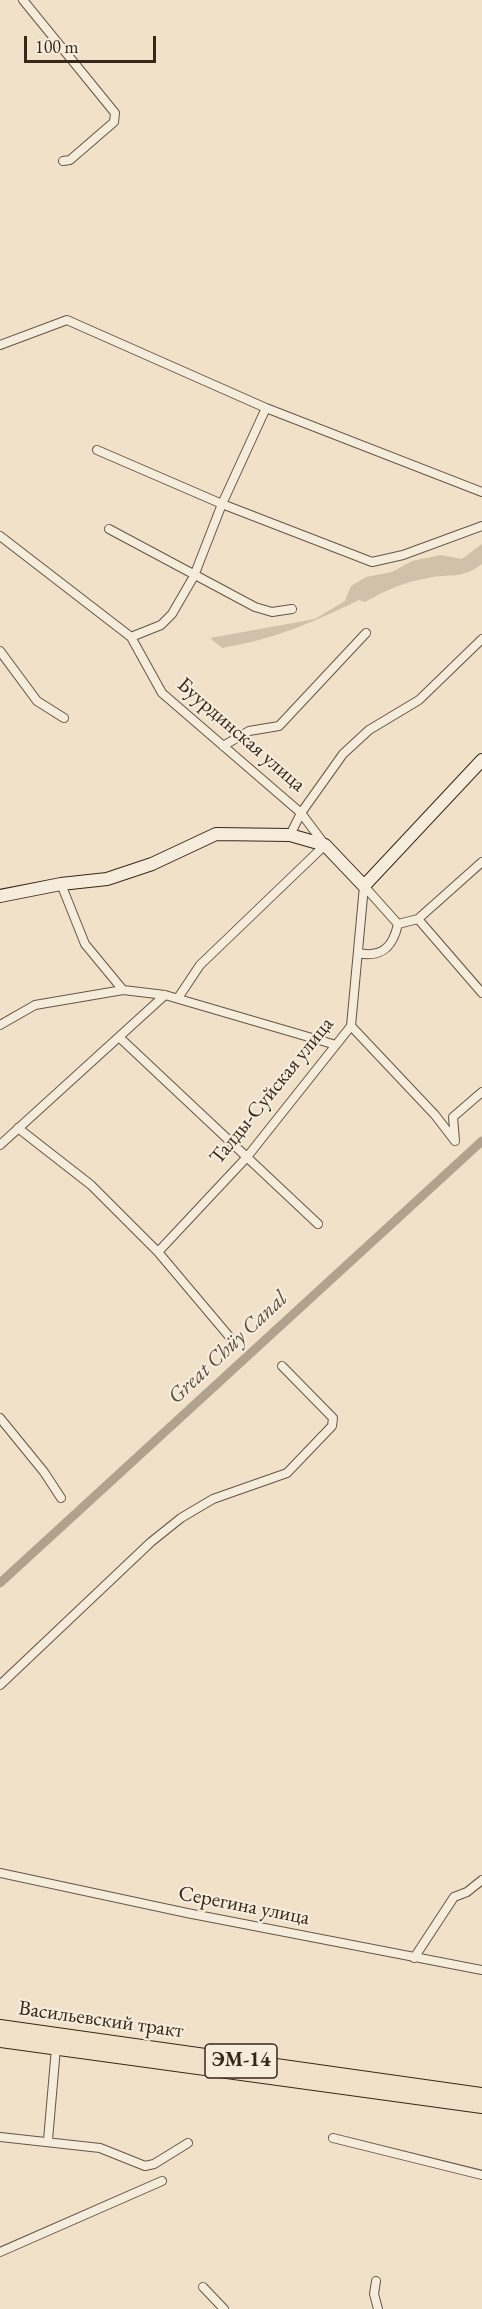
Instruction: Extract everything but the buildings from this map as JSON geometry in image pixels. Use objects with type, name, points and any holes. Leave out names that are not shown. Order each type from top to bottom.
[{"type":"main road","name":"Васильевский тракт","points":[[0,2027],[482,2095]]},
{"type":"main road","name":"Васильевский тракт","points":[[0,2040],[482,2106]]},
{"type":"street","points":[[23,0],[115,113],[114,122],[70,160],[63,161]]},
{"type":"street","points":[[0,345],[67,320],[266,408],[482,492]]},
{"type":"street","points":[[131,637],[161,625],[172,614],[194,576],[222,504],[266,408]]},
{"type":"street","points":[[97,450],[222,504],[372,562],[403,555],[482,526]]},
{"type":"street","points":[[109,529],[255,607],[272,612],[292,609]]},
{"type":"street","name":"Буурдинская улица","points":[[0,536],[131,637],[162,693],[301,813],[325,845],[398,924]]},
{"type":"street","points":[[223,746],[249,731],[279,726],[366,633]]},
{"type":"street","points":[[290,836],[301,813],[343,754],[369,730],[420,700],[482,639]]},
{"type":"street","points":[[0,651],[37,701],[64,718]]},
{"type":"street","points":[[364,886],[482,760]]},
{"type":"street","points":[[0,896],[61,884],[106,879],[141,868],[216,834],[290,836],[325,845]]},
{"type":"street","points":[[178,999],[200,965],[325,845]]},
{"type":"street","points":[[358,953],[370,956],[386,950],[395,941],[398,924],[418,919],[480,867]]},
{"type":"street","points":[[61,884],[85,944],[123,990]]},
{"type":"street","name":"Талды-Суйская улица","points":[[158,1252],[247,1157],[351,1026],[364,886]]},
{"type":"street","points":[[418,919],[482,993]]},
{"type":"street","points":[[0,1025],[35,1005],[123,990],[165,995],[336,1045]]},
{"type":"street","points":[[0,1145],[165,995]]},
{"type":"street","points":[[351,1026],[435,1115],[454,1141],[453,1117],[482,1092]]},
{"type":"street","points":[[119,1037],[318,1224]]},
{"type":"street","points":[[18,1128],[91,1185],[158,1252],[233,1341]]},
{"type":"street","points":[[0,1685],[151,1542],[181,1518],[213,1498],[287,1473],[332,1426],[333,1418],[282,1366]]},
{"type":"street","points":[[0,1418],[44,1472],[61,1498]]},
{"type":"street","name":"Серегина улица","points":[[0,1873],[482,1970]]},
{"type":"street","points":[[414,1958],[454,1897],[467,1892],[482,1880]]},
{"type":"street","points":[[48,2140],[56,2048]]},
{"type":"street","points":[[0,2137],[48,2140],[100,2148],[145,2166],[158,2162],[188,2143]]},
{"type":"street","points":[[333,2138],[482,2175]]},
{"type":"street","points":[[0,2252],[162,2181]]},
{"type":"street","points":[[376,2281],[374,2294],[378,2309]]},
{"type":"street","points":[[203,2287],[224,2309]]},
{"type":"shaded area","points":[[482,544],[482,564],[468,572],[403,584],[365,602],[359,600],[308,623],[260,640],[222,648],[210,638],[315,619],[345,601],[351,586],[366,577],[392,572],[412,561],[441,555],[462,559]]},
{"type":"waterway","name":"Great Chüy Canal","points":[[0,1583],[482,1141]]}]
